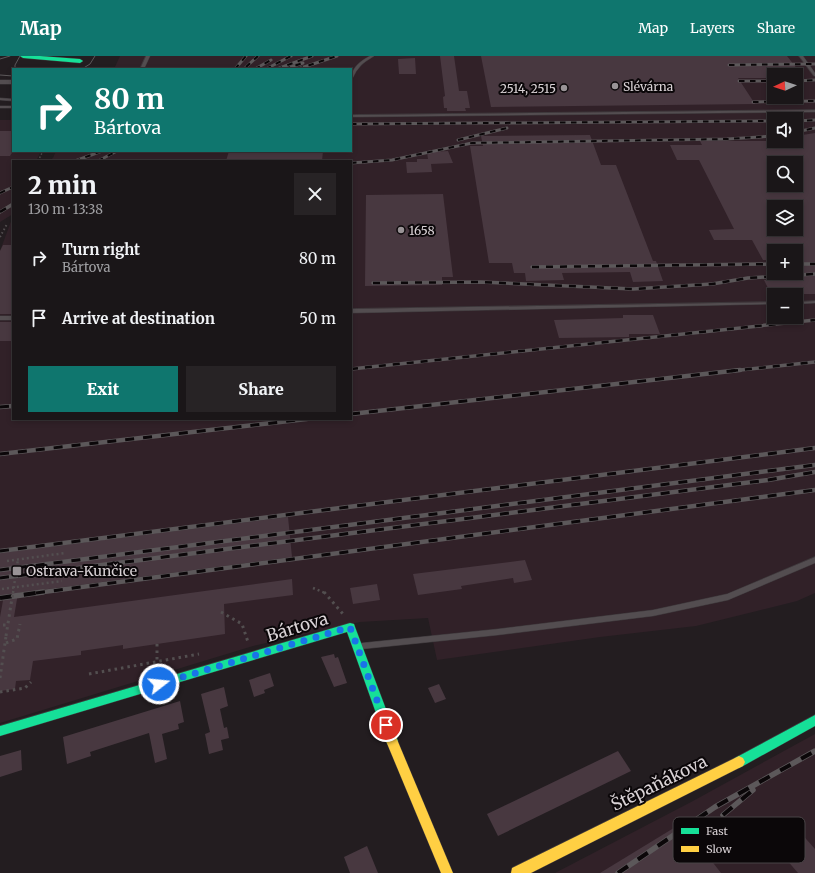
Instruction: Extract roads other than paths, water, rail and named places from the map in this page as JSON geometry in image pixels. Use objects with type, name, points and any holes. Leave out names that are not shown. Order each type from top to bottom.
[{"type":"street","points":[[23,56],[80,61]]},
{"type":"street","points":[[0,82],[12,82]]},
{"type":"street","name":"Bártova","points":[[0,731],[257,656],[350,627],[356,647],[394,745],[447,873]]},
{"type":"street","name":"Štěpaňákova","points":[[517,873],[744,759],[815,720]]},
{"type":"lane","points":[[142,68],[148,56]]},
{"type":"lane","points":[[352,76],[354,69],[363,60],[372,56]]},
{"type":"lane","points":[[800,56],[815,75]]},
{"type":"lane","points":[[0,99],[12,100]]},
{"type":"lane","points":[[0,107],[12,107]]},
{"type":"lane","points":[[352,116],[815,111]]},
{"type":"lane","points":[[803,303],[815,302]]},
{"type":"lane","points":[[352,311],[767,303]]},
{"type":"lane","points":[[0,318],[12,318]]},
{"type":"lane","points":[[356,647],[498,632],[653,613],[728,597],[815,560]]},
{"type":"tram line","points":[[0,59],[10,56]]},
{"type":"tram line","points":[[15,68],[20,56]]},
{"type":"tram line","points":[[84,68],[90,64],[95,56]]},
{"type":"tram line","points":[[0,75],[12,76]]},
{"type":"railway","points":[[236,68],[246,56]]},
{"type":"railway","points":[[246,67],[258,56]]},
{"type":"railway","points":[[268,68],[291,56]]},
{"type":"railway","points":[[280,68],[312,56]]},
{"type":"railway","points":[[301,68],[337,56]]},
{"type":"railway","points":[[257,68],[271,60]]},
{"type":"railway","points":[[288,68],[303,63]]},
{"type":"railway","points":[[729,65],[815,64]]},
{"type":"railway","points":[[803,81],[815,80]]},
{"type":"railway","points":[[739,81],[767,81]]},
{"type":"railway","points":[[753,102],[815,101]]},
{"type":"railway","points":[[803,121],[815,120]]},
{"type":"railway","points":[[352,124],[767,121]]},
{"type":"railway","points":[[458,140],[507,128]]},
{"type":"railway","points":[[803,131],[815,128]]},
{"type":"railway","points":[[352,163],[392,160],[472,143],[727,139],[767,136]]},
{"type":"railway","points":[[78,160],[99,152]]},
{"type":"railway","points":[[100,160],[115,152]]},
{"type":"railway","points":[[0,193],[12,187]]},
{"type":"railway","points":[[0,212],[12,205]]},
{"type":"railway","points":[[532,267],[767,264]]},
{"type":"railway","points":[[803,264],[815,264]]},
{"type":"railway","points":[[373,283],[481,282],[633,289],[712,284],[748,278],[815,274]]},
{"type":"railway","points":[[352,369],[815,320]]},
{"type":"railway","points":[[734,371],[815,362]]},
{"type":"railway","points":[[734,371],[740,370]]},
{"type":"railway","points":[[352,414],[734,371]]},
{"type":"railway","points":[[0,407],[12,406]]},
{"type":"railway","points":[[0,454],[298,420]]},
{"type":"railway","points":[[0,551],[815,448]]},
{"type":"railway","points":[[0,570],[815,465]]},
{"type":"railway","points":[[0,578],[768,480],[815,472]]},
{"type":"railway","points":[[36,593],[815,490]]},
{"type":"railway","points":[[0,598],[43,592]]},
{"type":"railway","points":[[700,817],[715,807],[815,751]]},
{"type":"railway","points":[[723,815],[753,790]]},
{"type":"railway","points":[[618,873],[673,836]]},
{"type":"place","name":"Slévárna","points":[[615,86]]},
{"type":"place","name":"2514, 2515","points":[[564,88]]},
{"type":"place","name":"1658","points":[[401,230]]},
{"type":"place","name":"Ostrava-Kunčice","points":[[17,571]]}]
